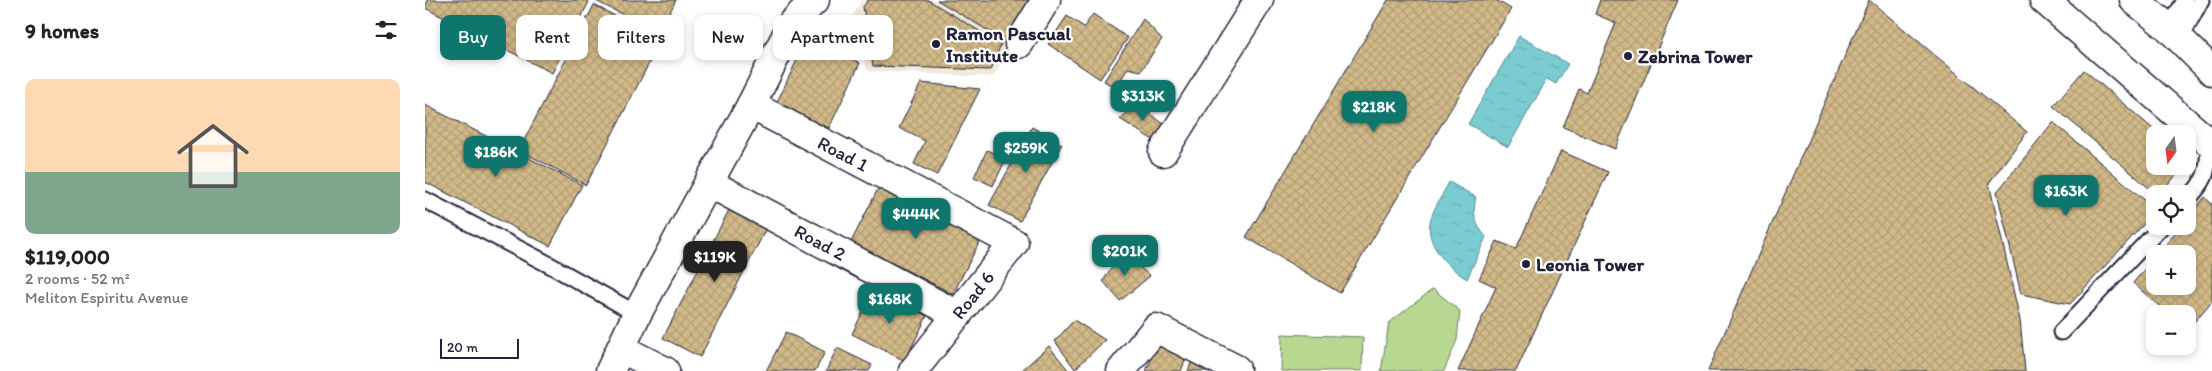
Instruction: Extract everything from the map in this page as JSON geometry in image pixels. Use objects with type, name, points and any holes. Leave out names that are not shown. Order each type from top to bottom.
[{"type":"street","points":[[665,371],[616,360],[637,314],[751,105],[793,22],[815,0]]},
{"type":"street","points":[[1019,44],[1046,0]]},
{"type":"street","points":[[1163,152],[1259,0]]},
{"type":"street","points":[[2044,0],[2211,144]]},
{"type":"street","points":[[2134,0],[2211,66]]},
{"type":"street","name":"Road 1","points":[[751,105],[1015,243]]},
{"type":"street","name":"Road 2","points":[[709,183],[958,315]]},
{"type":"street","name":"Road 6","points":[[913,371],[1015,243]]},
{"type":"street","points":[[1121,371],[1156,328],[1236,369]]},
{"type":"lane","points":[[2175,34],[2185,0]]},
{"type":"lane","points":[[2175,34],[2201,0]]},
{"type":"lane","points":[[2196,189],[2206,176],[2211,144]]},
{"type":"lane","points":[[425,200],[548,264],[637,314]]},
{"type":"lane","points":[[2061,332],[2153,235]]},
{"type":"shaded area","name":"Ramon Pascual Institute","points":[[862,0],[1039,0],[993,77],[868,71],[864,60],[893,60],[893,15],[853,15]]},
{"type":"green space","points":[[1433,289],[1460,311],[1457,340],[1444,371],[1381,371],[1389,323]]},
{"type":"green space","points":[[1282,334],[1363,337],[1362,371],[1281,371]]},
{"type":"water","points":[[1519,36],[1568,64],[1556,84],[1547,79],[1508,147],[1468,124]]},
{"type":"water","points":[[1449,182],[1476,197],[1475,218],[1479,228],[1486,237],[1467,279],[1445,261],[1430,236],[1431,218]]},
{"type":"building","points":[[427,0],[585,0],[589,2],[582,15],[516,15],[516,55],[506,49],[506,15],[440,16],[425,8]]},
{"type":"building","points":[[594,0],[676,0],[668,15],[624,15]]},
{"type":"building","points":[[868,0],[928,0],[1001,44],[991,70],[873,66],[872,60],[893,60],[893,15],[864,15],[863,7]]},
{"type":"building","points":[[937,0],[1033,0],[1007,42]]},
{"type":"building","points":[[1388,0],[1496,0],[1511,9],[1340,293],[1246,237]]},
{"type":"building","name":"Zebrina Tower","points":[[1600,0],[1678,0],[1615,149],[1563,127],[1579,89],[1587,93],[1616,23],[1595,14]]},
{"type":"building","points":[[1869,0],[2027,132],[1989,183],[2020,320],[2025,371],[1708,371]]},
{"type":"building","points":[[594,5],[613,15],[598,15],[598,60],[651,60],[586,185],[519,150],[566,60],[588,60],[588,17]]},
{"type":"building","points":[[1093,14],[1128,38],[1100,79],[1048,44],[1067,16],[1084,27]]},
{"type":"building","points":[[1143,19],[1162,39],[1141,71],[1128,68],[1116,88],[1104,81]]},
{"type":"building","points":[[527,60],[559,60],[552,73]]},
{"type":"building","points":[[797,60],[853,60],[860,63],[829,128],[776,104]]},
{"type":"building","points":[[2084,70],[2148,125],[2146,125],[2146,175],[2176,175],[2168,185],[2146,185],[2053,106]]},
{"type":"building","points":[[921,83],[980,89],[937,175],[914,164],[925,141],[899,128]]},
{"type":"building","points":[[1138,104],[1165,125],[1153,140],[1120,119]]},
{"type":"building","points":[[425,105],[582,185],[550,246],[425,182]]},
{"type":"building","points":[[2053,122],[2146,201],[2146,222],[2070,304],[2021,294],[1997,192]]},
{"type":"building","points":[[1032,127],[1062,144],[1020,221],[989,205]]},
{"type":"building","points":[[987,150],[1006,159],[993,186],[974,177]]},
{"type":"building","name":"Leonia Tower","points":[[1561,151],[1608,172],[1516,371],[1458,371],[1496,287],[1479,279],[1497,241],[1516,249]]},
{"type":"building","points":[[879,187],[981,239],[953,294],[851,242]]},
{"type":"building","points":[[2205,197],[2212,204],[2212,301],[2196,320],[2196,305],[2158,305],[2147,295],[2196,295],[2196,245],[2165,245],[2174,235],[2196,235],[2196,208]]},
{"type":"building","points":[[730,208],[767,227],[700,357],[663,338]]},
{"type":"building","points":[[1122,252],[1150,276],[1120,301],[1103,281]]},
{"type":"building","points":[[2146,268],[2146,295],[2133,283]]},
{"type":"building","points":[[874,289],[927,316],[905,361],[852,334]]},
{"type":"building","points":[[1074,320],[1105,340],[1075,369],[1055,341]]},
{"type":"building","points":[[786,332],[825,352],[815,371],[766,371]]},
{"type":"building","points":[[1160,338],[1188,353],[1181,371],[1146,371]]},
{"type":"building","points":[[1049,346],[1069,371],[1022,371],[1022,370]]},
{"type":"building","points":[[837,348],[872,365],[869,371],[826,371]]},
{"type":"building","points":[[1194,356],[1229,371],[1188,371]]},
{"type":"place","name":"Ramon Pascual Institute","points":[[936,44]]},
{"type":"place","name":"Zebrina Tower","points":[[1628,56]]},
{"type":"place","name":"Leonia Tower","points":[[1526,264]]}]
